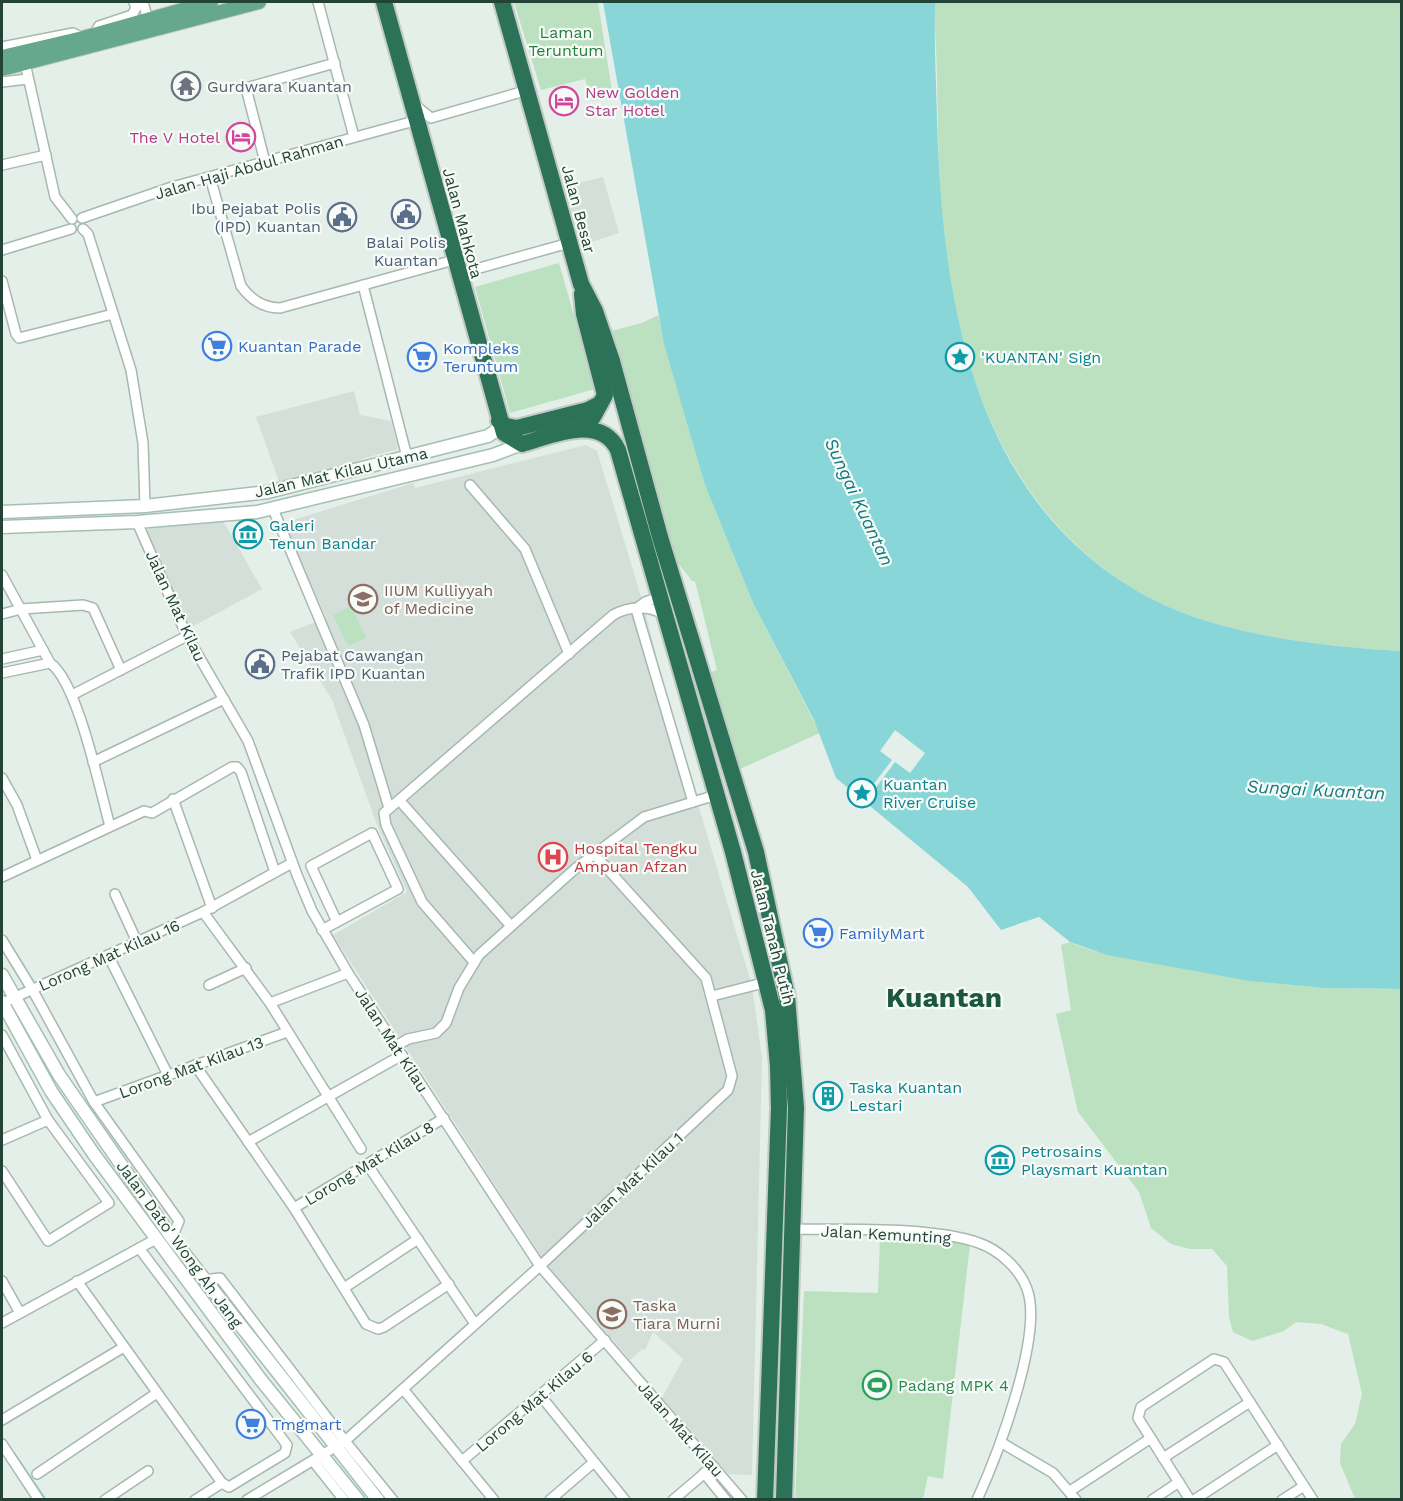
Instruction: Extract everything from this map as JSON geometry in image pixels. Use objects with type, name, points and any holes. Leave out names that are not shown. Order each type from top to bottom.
[{"type":"highway","name":"Jalan Mahkota","points":[[384,2],[499,421],[504,433],[522,444]]},
{"type":"highway","name":"Jalan Besar","points":[[502,2],[581,284],[599,322],[629,423]]},
{"type":"highway","points":[[575,430],[593,417],[603,402],[606,389],[584,314],[581,284]]},
{"type":"highway","points":[[499,421],[506,426],[518,428],[588,410],[603,402]]},
{"type":"highway","name":"Jalan Tanah Putih","points":[[629,423],[740,805],[756,852],[791,1020],[796,1108],[784,1500]]},
{"type":"highway","name":"Jalan Tanah Putih","points":[[575,430],[603,434],[615,443],[618,450],[733,852],[767,982],[776,1038],[779,1108],[765,1500]]},
{"type":"highway","name":"Jalan Mat Kilau Utama","points":[[522,444],[575,430]]},
{"type":"highway","points":[[672,575],[660,597],[684,614]]},
{"type":"highway","points":[[733,852],[728,811],[730,803],[740,805]]},
{"type":"main road","points":[[2,57],[89,37],[211,2]]},
{"type":"main road","points":[[2,69],[259,2]]},
{"type":"main road","points":[[493,455],[496,443],[488,436],[495,432],[499,421]]},
{"type":"main road","name":"Jalan Mat Kilau Utama","points":[[2,512],[145,506],[268,492],[488,436]]},
{"type":"main road","name":"Jalan Mat Kilau Utama","points":[[2,526],[136,522],[273,509],[493,455],[522,444]]},
{"type":"main road","points":[[388,462],[395,468],[392,478]]},
{"type":"main road","name":"Jalan Dato' Wong Ah Jang","points":[[2,975],[71,1095],[172,1238],[285,1384],[340,1444],[378,1500]]},
{"type":"main road","name":"Jalan Dato' Wong Ah Jang","points":[[2,1003],[51,1091],[93,1153],[317,1458],[358,1500]]},
{"type":"street","points":[[2,47],[73,33],[89,37],[99,26],[132,15],[136,8],[134,2]]},
{"type":"street","points":[[143,2],[148,20]]},
{"type":"street","points":[[318,2],[354,137]]},
{"type":"street","points":[[25,63],[56,197],[77,232],[83,229],[85,222],[82,218]]},
{"type":"street","points":[[265,162],[246,88],[335,63]]},
{"type":"street","points":[[2,82],[28,79]]},
{"type":"street","points":[[412,102],[431,118],[528,90]]},
{"type":"street","name":"Jalan Haji Abdul Rahman","points":[[72,224],[82,218],[210,177],[418,120]]},
{"type":"street","points":[[2,165],[46,155]]},
{"type":"street","points":[[210,177],[241,286],[259,303],[280,308],[363,285],[569,243]]},
{"type":"street","points":[[2,250],[72,224]]},
{"type":"street","points":[[83,229],[88,234],[131,370],[139,411],[145,506]]},
{"type":"street","points":[[2,281],[19,338],[113,314]]},
{"type":"street","points":[[363,285],[406,457]]},
{"type":"street","points":[[470,485],[528,555],[569,654]]},
{"type":"street","points":[[273,509],[364,725],[389,808]]},
{"type":"street","name":"Jalan Mat Kilau","points":[[136,522],[187,636],[248,741],[292,863],[322,930],[348,973],[540,1266],[742,1500]]},
{"type":"street","points":[[2,575],[50,663],[57,668],[72,695],[110,826]]},
{"type":"street","points":[[636,609],[645,602],[660,597]]},
{"type":"street","points":[[2,614],[21,609],[84,604],[93,608],[121,670]]},
{"type":"street","points":[[636,609],[696,801],[713,810],[727,833]]},
{"type":"street","points":[[474,963],[422,902],[383,819],[384,813],[613,615],[636,609],[655,609],[665,615]]},
{"type":"street","points":[[72,695],[187,636]]},
{"type":"street","points":[[2,659],[43,650]]},
{"type":"street","points":[[2,673],[50,663]]},
{"type":"street","points":[[93,762],[224,699]]},
{"type":"street","points":[[2,877],[144,811],[152,813],[232,767],[237,767],[241,772],[276,872]]},
{"type":"street","points":[[2,778],[17,805],[37,860]]},
{"type":"street","points":[[396,1046],[408,1039],[436,1034],[446,1023],[459,988],[474,963],[511,926],[594,854],[644,817],[716,795]]},
{"type":"street","points":[[173,799],[207,910],[270,1003],[361,1149]]},
{"type":"street","points":[[400,801],[511,926]]},
{"type":"street","points":[[322,930],[337,922],[398,889],[372,833],[311,866],[337,922]]},
{"type":"street","name":"Jalan Mat Kilau 1","points":[[247,1500],[340,1444],[540,1266],[728,1090],[732,1076],[706,978],[694,962],[594,854]]},
{"type":"street","name":"Lorong Mat Kilau 16","points":[[2,1003],[207,910],[292,863]]},
{"type":"street","points":[[115,894],[137,942]]},
{"type":"street","points":[[2,940],[32,989],[94,1102],[179,1221],[172,1238]]},
{"type":"street","points":[[108,955],[168,1075]]},
{"type":"street","points":[[209,985],[246,968]]},
{"type":"street","points":[[270,1003],[348,973]]},
{"type":"street","points":[[712,996],[767,982]]},
{"type":"street","name":"Lorong Mat Kilau 13","points":[[94,1102],[287,1032]]},
{"type":"street","points":[[2,1035],[48,1120],[109,1203],[48,1241],[2,1171]]},
{"type":"street","points":[[249,1142],[402,1055]]},
{"type":"street","name":"Lorong Mat Kilau 8","points":[[195,1065],[294,1208],[370,1327],[384,1327],[449,1284]]},
{"type":"street","name":"Lorong Mat Kilau 8","points":[[294,1208],[444,1118]]},
{"type":"street","points":[[2,1140],[48,1120]]},
{"type":"street","points":[[77,1160],[93,1153]]},
{"type":"street","points":[[367,1164],[475,1324]]},
{"type":"street","name":"Jalan Kemunting","points":[[792,1229],[954,1237],[986,1246],[1008,1262],[1027,1289],[1031,1313],[1024,1359],[1002,1443],[977,1500]]},
{"type":"street","points":[[2,1323],[156,1239]]},
{"type":"street","points":[[344,1288],[418,1239]]},
{"type":"street","points":[[77,1281],[222,1484],[229,1487],[288,1449],[287,1445],[139,1248]]},
{"type":"street","points":[[203,1280],[220,1278],[296,1376],[340,1444],[393,1500]]},
{"type":"street","points":[[2,1281],[20,1312]]},
{"type":"street","name":"Lorong Mat Kilau 6","points":[[462,1461],[605,1340]]},
{"type":"street","points":[[260,1351],[271,1344]]},
{"type":"street","points":[[2,1420],[124,1347]]},
{"type":"street","points":[[1278,1445],[1192,1500],[1138,1418],[1141,1407],[1214,1359],[1224,1362],[1250,1402],[1278,1445],[1304,1485],[1313,1500]]},
{"type":"street","points":[[285,1384],[296,1376]]},
{"type":"street","points":[[246,1389],[261,1380]]},
{"type":"street","points":[[403,1389],[494,1500]]},
{"type":"street","points":[[37,1474],[157,1393]]},
{"type":"street","points":[[540,1395],[625,1500]]},
{"type":"street","points":[[1163,1458],[1250,1402]]},
{"type":"street","points":[[1070,1491],[1151,1438]]},
{"type":"street","points":[[1002,1443],[1053,1473],[1076,1500]]},
{"type":"street","points":[[2,1444],[39,1500]]},
{"type":"street","points":[[317,1458],[344,1500]]},
{"type":"street","points":[[550,1500],[594,1462]]},
{"type":"street","points":[[673,1500],[713,1466]]},
{"type":"street","points":[[105,1500],[148,1471]]},
{"type":"street","points":[[704,1473],[726,1500]]},
{"type":"street","points":[[1152,1500],[1179,1482]]},
{"type":"street","points":[[195,1500],[222,1484]]},
{"type":"street","points":[[1282,1500],[1304,1485]]},
{"type":"shaded area","points":[[603,177],[619,233],[582,245],[564,187]]},
{"type":"shaded area","points":[[354,391],[360,415],[391,421],[398,449],[365,458],[342,469],[280,484],[256,417]]},
{"type":"shaded area","name":"Hospital Tengku Ampuan Afzan","points":[[586,445],[597,451],[643,603],[670,710],[752,986],[762,1058],[752,1475],[728,1474],[662,1398],[683,1359],[653,1332],[645,1350],[642,1349],[630,1360],[547,1265],[333,935],[407,892],[376,822],[332,700],[290,632],[326,618],[288,532],[293,520],[413,483],[415,488]]},
{"type":"shaded area","points":[[222,519],[262,589],[190,628],[159,564],[147,531],[153,524]]},
{"type":"green space","name":"Laman Teruntum","points":[[514,2],[598,2],[613,97],[592,101],[585,79],[541,90]]},
{"type":"green space","points":[[933,2],[1401,2],[1401,651],[1339,646],[1274,637],[1210,622],[1152,599],[1103,568],[1062,530],[1027,488],[1000,440],[978,390],[962,337],[950,281],[941,197]]},
{"type":"green space","points":[[559,263],[595,389],[510,413],[475,287]]},
{"type":"green space","points":[[658,315],[705,485],[753,603],[820,733],[740,769],[711,672],[717,670],[695,581],[692,581],[671,554],[607,332],[642,323]]},
{"type":"green space","points":[[351,606],[366,638],[348,646],[333,615]]},
{"type":"green space","points":[[1070,942],[1116,956],[1223,975],[1312,986],[1401,989],[1401,1499],[1355,1499],[1340,1463],[1341,1444],[1355,1424],[1362,1394],[1348,1334],[1321,1324],[1296,1322],[1284,1331],[1252,1341],[1233,1332],[1229,1317],[1227,1266],[1212,1249],[1190,1249],[1171,1244],[1151,1228],[1139,1192],[1078,1112],[1056,1014],[1071,1010],[1061,945]]},
{"type":"green space","name":"Padang MPK 4","points":[[880,1236],[943,1238],[970,1245],[943,1479],[928,1476],[923,1499],[795,1500],[804,1291],[878,1293]]},
{"type":"water","name":"Sungai Kuantan","points":[[603,2],[935,2],[940,187],[947,257],[960,326],[979,392],[1006,454],[1043,510],[1091,559],[1152,599],[1180,611],[1209,622],[1274,637],[1339,646],[1401,651],[1401,989],[1326,988],[1250,981],[1107,955],[1070,942],[1039,917],[1001,930],[968,887],[836,778],[814,720],[753,603],[705,485],[664,344]]},
{"type":"pier","points":[[895,730],[925,753],[910,773],[895,762],[863,805],[860,802],[892,760],[880,751]]},
{"type":"waterway","points":[[14,1453],[46,1500]]},
{"type":"place","name":"Gurdwara Kuantan","points":[[186,86]]},
{"type":"place","name":"New Golden Star Hotel","points":[[564,101]]},
{"type":"place","name":"The V Hotel","points":[[241,137]]},
{"type":"place","name":"Balai Polis Kuantan","points":[[406,214]]},
{"type":"place","name":"Ibu Pejabat Polis (IPD) Kuantan","points":[[342,217]]},
{"type":"place","name":"Kuantan Parade","points":[[217,346]]},
{"type":"place","name":"Kompleks Teruntum","points":[[422,357]]},
{"type":"place","name":"'KUANTAN' Sign","points":[[960,357]]},
{"type":"place","name":"Galeri Tenun Bandar","points":[[248,534]]},
{"type":"place","name":"IIUM Kulliyyah of Medicine","points":[[363,599]]},
{"type":"place","name":"Pejabat Cawangan Trafik IPD Kuantan","points":[[260,664]]},
{"type":"place","name":"Kuantan River Cruise","points":[[862,793]]},
{"type":"place","name":"Hospital Tengku Ampuan Afzan","points":[[553,857]]},
{"type":"place","name":"FamilyMart","points":[[818,933]]},
{"type":"place","name":"Taska Kuantan Lestari","points":[[828,1096]]},
{"type":"place","name":"Petrosains Playsmart Kuantan","points":[[1000,1160]]},
{"type":"place","name":"Taska Tiara Murni","points":[[612,1314]]},
{"type":"place","name":"Padang MPK 4","points":[[877,1385]]},
{"type":"place","name":"Tmgmart","points":[[251,1424]]},
{"type":"district","name":"Kuantan","points":[[944,997]]}]
